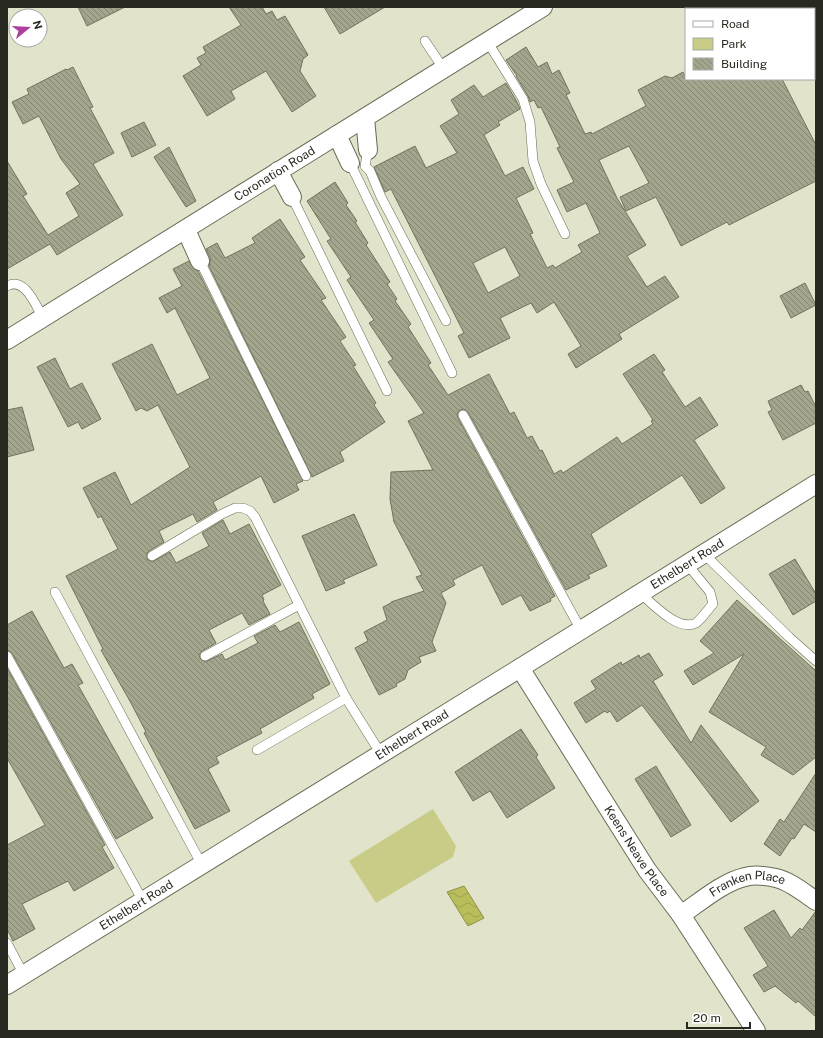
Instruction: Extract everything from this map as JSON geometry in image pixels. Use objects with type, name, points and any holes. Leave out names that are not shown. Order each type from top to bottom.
[{"type":"street","name":"Coronation Road","points":[[7,340],[365,118],[487,41],[533,10]]},
{"type":"street","points":[[365,118],[368,150]]},
{"type":"street","points":[[337,135],[350,162]]},
{"type":"street","points":[[278,171],[292,197]]},
{"type":"street","points":[[186,230],[200,261]]},
{"type":"street","name":"Ethelbert Road","points":[[7,985],[816,484]]},
{"type":"street","name":"Keens Neave Place","points":[[520,668],[647,870],[681,915],[756,1031]]},
{"type":"street","name":"Franken Place","points":[[681,915],[728,883],[745,876],[777,878],[816,901]]},
{"type":"lane","points":[[425,41],[443,68]]},
{"type":"lane","points":[[487,41],[523,99],[530,122],[533,161],[541,184],[565,234]]},
{"type":"lane","points":[[368,150],[365,166],[370,171],[381,197],[446,320]]},
{"type":"lane","points":[[350,162],[452,373]]},
{"type":"lane","points":[[292,197],[387,391]]},
{"type":"lane","points":[[200,261],[306,476]]},
{"type":"lane","points":[[7,286],[16,283],[21,284],[29,294],[43,318]]},
{"type":"lane","points":[[463,415],[581,630]]},
{"type":"lane","points":[[152,556],[222,514],[235,508],[243,508],[250,512],[255,517],[346,698],[381,754]]},
{"type":"lane","points":[[704,554],[788,637],[816,661]]},
{"type":"lane","points":[[640,593],[675,622],[686,625],[696,623],[713,604],[710,592],[687,564]]},
{"type":"lane","points":[[55,592],[202,865]]},
{"type":"lane","points":[[205,656],[299,605]]},
{"type":"lane","points":[[7,656],[143,901]]},
{"type":"lane","points":[[257,750],[346,698]]},
{"type":"lane","points":[[7,943],[24,975]]},
{"type":"green space","points":[[433,809],[456,846],[453,857],[376,903],[349,861]]},
{"type":"water","points":[[464,886],[484,918],[468,926],[447,892]]},
{"type":"building","points":[[78,7],[125,7],[87,26]]},
{"type":"building","points":[[229,7],[262,7],[266,14],[272,11],[277,20],[285,16],[308,55],[303,59],[300,71],[316,96],[292,112],[266,71],[231,91],[235,99],[207,116],[183,76],[201,65],[197,58],[206,53],[203,47],[241,25]]},
{"type":"building","points":[[324,7],[385,7],[340,34]]},
{"type":"building","points":[[526,47],[538,67],[547,62],[552,74],[559,70],[570,93],[566,95],[585,134],[591,132],[592,134],[646,106],[638,90],[665,76],[672,78],[683,72],[685,80],[783,80],[816,145],[816,181],[729,225],[727,222],[681,246],[656,197],[626,211],[620,197],[649,183],[629,146],[599,160],[617,198],[646,245],[627,256],[647,287],[665,276],[679,297],[619,334],[622,339],[576,368],[568,354],[581,346],[554,302],[537,313],[531,303],[500,318],[510,338],[469,358],[458,336],[464,333],[391,189],[385,192],[374,167],[415,146],[426,168],[457,153],[440,126],[459,114],[451,100],[474,85],[483,97],[506,83],[520,109],[498,122],[500,125],[484,135],[505,176],[523,167],[534,189],[516,198],[533,233],[530,234],[547,268],[553,265],[555,268],[582,252],[578,245],[600,233],[586,203],[567,212],[557,190],[574,182],[557,148],[560,147],[541,107],[538,108],[534,100],[530,102],[517,76],[506,60]],"holes":[[[505,247],[520,276],[488,293],[473,263]]]},
{"type":"building","points":[[73,67],[93,107],[90,108],[114,153],[93,164],[123,215],[57,255],[50,244],[7,269],[7,161],[27,194],[23,196],[48,235],[79,216],[66,193],[80,184],[61,159],[39,116],[23,124],[12,102],[29,94],[27,89],[66,69],[67,70]]},
{"type":"building","points":[[144,122],[156,145],[132,157],[121,133]]},
{"type":"building","points":[[169,147],[196,201],[186,207],[154,157]]},
{"type":"building","points":[[335,182],[348,203],[346,205],[357,221],[355,222],[368,243],[366,245],[390,282],[387,284],[397,299],[395,301],[411,324],[408,327],[431,363],[428,365],[448,395],[489,374],[510,414],[514,412],[527,438],[532,436],[540,451],[542,450],[554,474],[561,470],[563,473],[617,437],[622,444],[653,424],[651,421],[653,420],[623,374],[654,354],[665,370],[662,372],[685,407],[700,397],[718,425],[694,440],[725,488],[701,504],[682,475],[591,534],[607,566],[588,575],[590,578],[566,590],[468,412],[464,409],[460,410],[457,414],[458,418],[555,596],[550,599],[551,601],[530,611],[521,595],[502,605],[482,565],[453,580],[455,585],[441,593],[446,603],[432,642],[436,651],[419,657],[421,662],[408,670],[405,679],[396,684],[397,686],[379,695],[355,648],[368,641],[364,632],[387,620],[383,607],[391,602],[424,591],[416,577],[422,575],[394,522],[390,499],[391,472],[433,470],[408,421],[424,413],[388,362],[393,359],[369,323],[374,320],[347,280],[351,277],[327,241],[331,239],[307,201]]},
{"type":"building","points":[[280,219],[305,257],[300,260],[326,298],[321,300],[346,337],[340,341],[356,365],[353,366],[376,403],[374,405],[385,422],[340,452],[344,461],[312,477],[209,266],[210,257],[206,249],[217,243],[225,258],[255,243],[252,238]]},
{"type":"building","points":[[189,261],[194,269],[198,271],[303,481],[296,484],[299,490],[274,503],[261,476],[213,502],[217,510],[197,522],[193,514],[159,531],[164,542],[147,553],[147,559],[152,562],[170,552],[176,563],[209,546],[202,533],[223,520],[230,534],[249,524],[281,585],[262,595],[263,601],[270,614],[249,625],[242,613],[209,630],[216,643],[202,651],[199,655],[200,658],[205,662],[222,654],[225,660],[258,643],[254,636],[275,625],[280,632],[299,622],[330,684],[312,694],[314,698],[260,729],[262,733],[216,757],[219,763],[208,769],[230,811],[195,829],[144,733],[146,732],[131,703],[101,650],[103,649],[66,576],[118,549],[101,516],[98,518],[83,488],[115,472],[131,505],[190,467],[158,405],[147,411],[141,408],[136,411],[112,364],[152,344],[177,395],[210,378],[175,308],[167,313],[159,298],[182,286],[173,269]]},
{"type":"building","points":[[805,283],[816,305],[791,318],[780,296]]},
{"type":"building","points":[[55,358],[70,389],[82,383],[101,419],[82,429],[78,422],[68,427],[37,367]]},
{"type":"building","points":[[801,385],[805,392],[808,391],[816,407],[816,423],[783,440],[768,412],[772,410],[768,401]]},
{"type":"building","points":[[22,407],[34,450],[7,457],[7,410]]},
{"type":"building","points":[[354,514],[377,565],[343,580],[345,583],[326,591],[302,536]]},
{"type":"building","points":[[795,559],[816,594],[816,601],[793,615],[769,574]]},
{"type":"building","points":[[737,600],[816,671],[816,757],[793,775],[761,755],[766,747],[709,712],[744,654],[693,685],[684,671],[714,653],[700,641]]},
{"type":"building","points":[[32,611],[64,668],[72,664],[83,683],[78,685],[153,818],[116,839],[12,653],[7,650],[7,625]]},
{"type":"building","points":[[649,653],[663,675],[653,681],[691,743],[701,725],[759,801],[731,822],[642,705],[617,722],[610,711],[607,713],[605,711],[586,723],[574,703],[596,689],[591,681],[621,662],[622,665],[639,655],[640,658]]},
{"type":"building","points":[[7,668],[105,845],[102,847],[114,868],[74,891],[68,881],[22,904],[35,929],[13,941],[7,929],[7,845],[45,825],[7,758]]},
{"type":"building","points":[[521,729],[538,755],[536,757],[555,788],[507,818],[490,791],[473,801],[455,772]]},
{"type":"building","points":[[656,766],[691,825],[671,837],[635,779]]},
{"type":"building","points":[[816,773],[816,832],[804,824],[780,856],[764,844],[780,819],[784,822]]},
{"type":"building","points":[[774,910],[791,938],[800,928],[802,930],[816,911],[816,1017],[798,1001],[796,1003],[775,986],[764,992],[753,975],[768,966],[744,928]]}]
